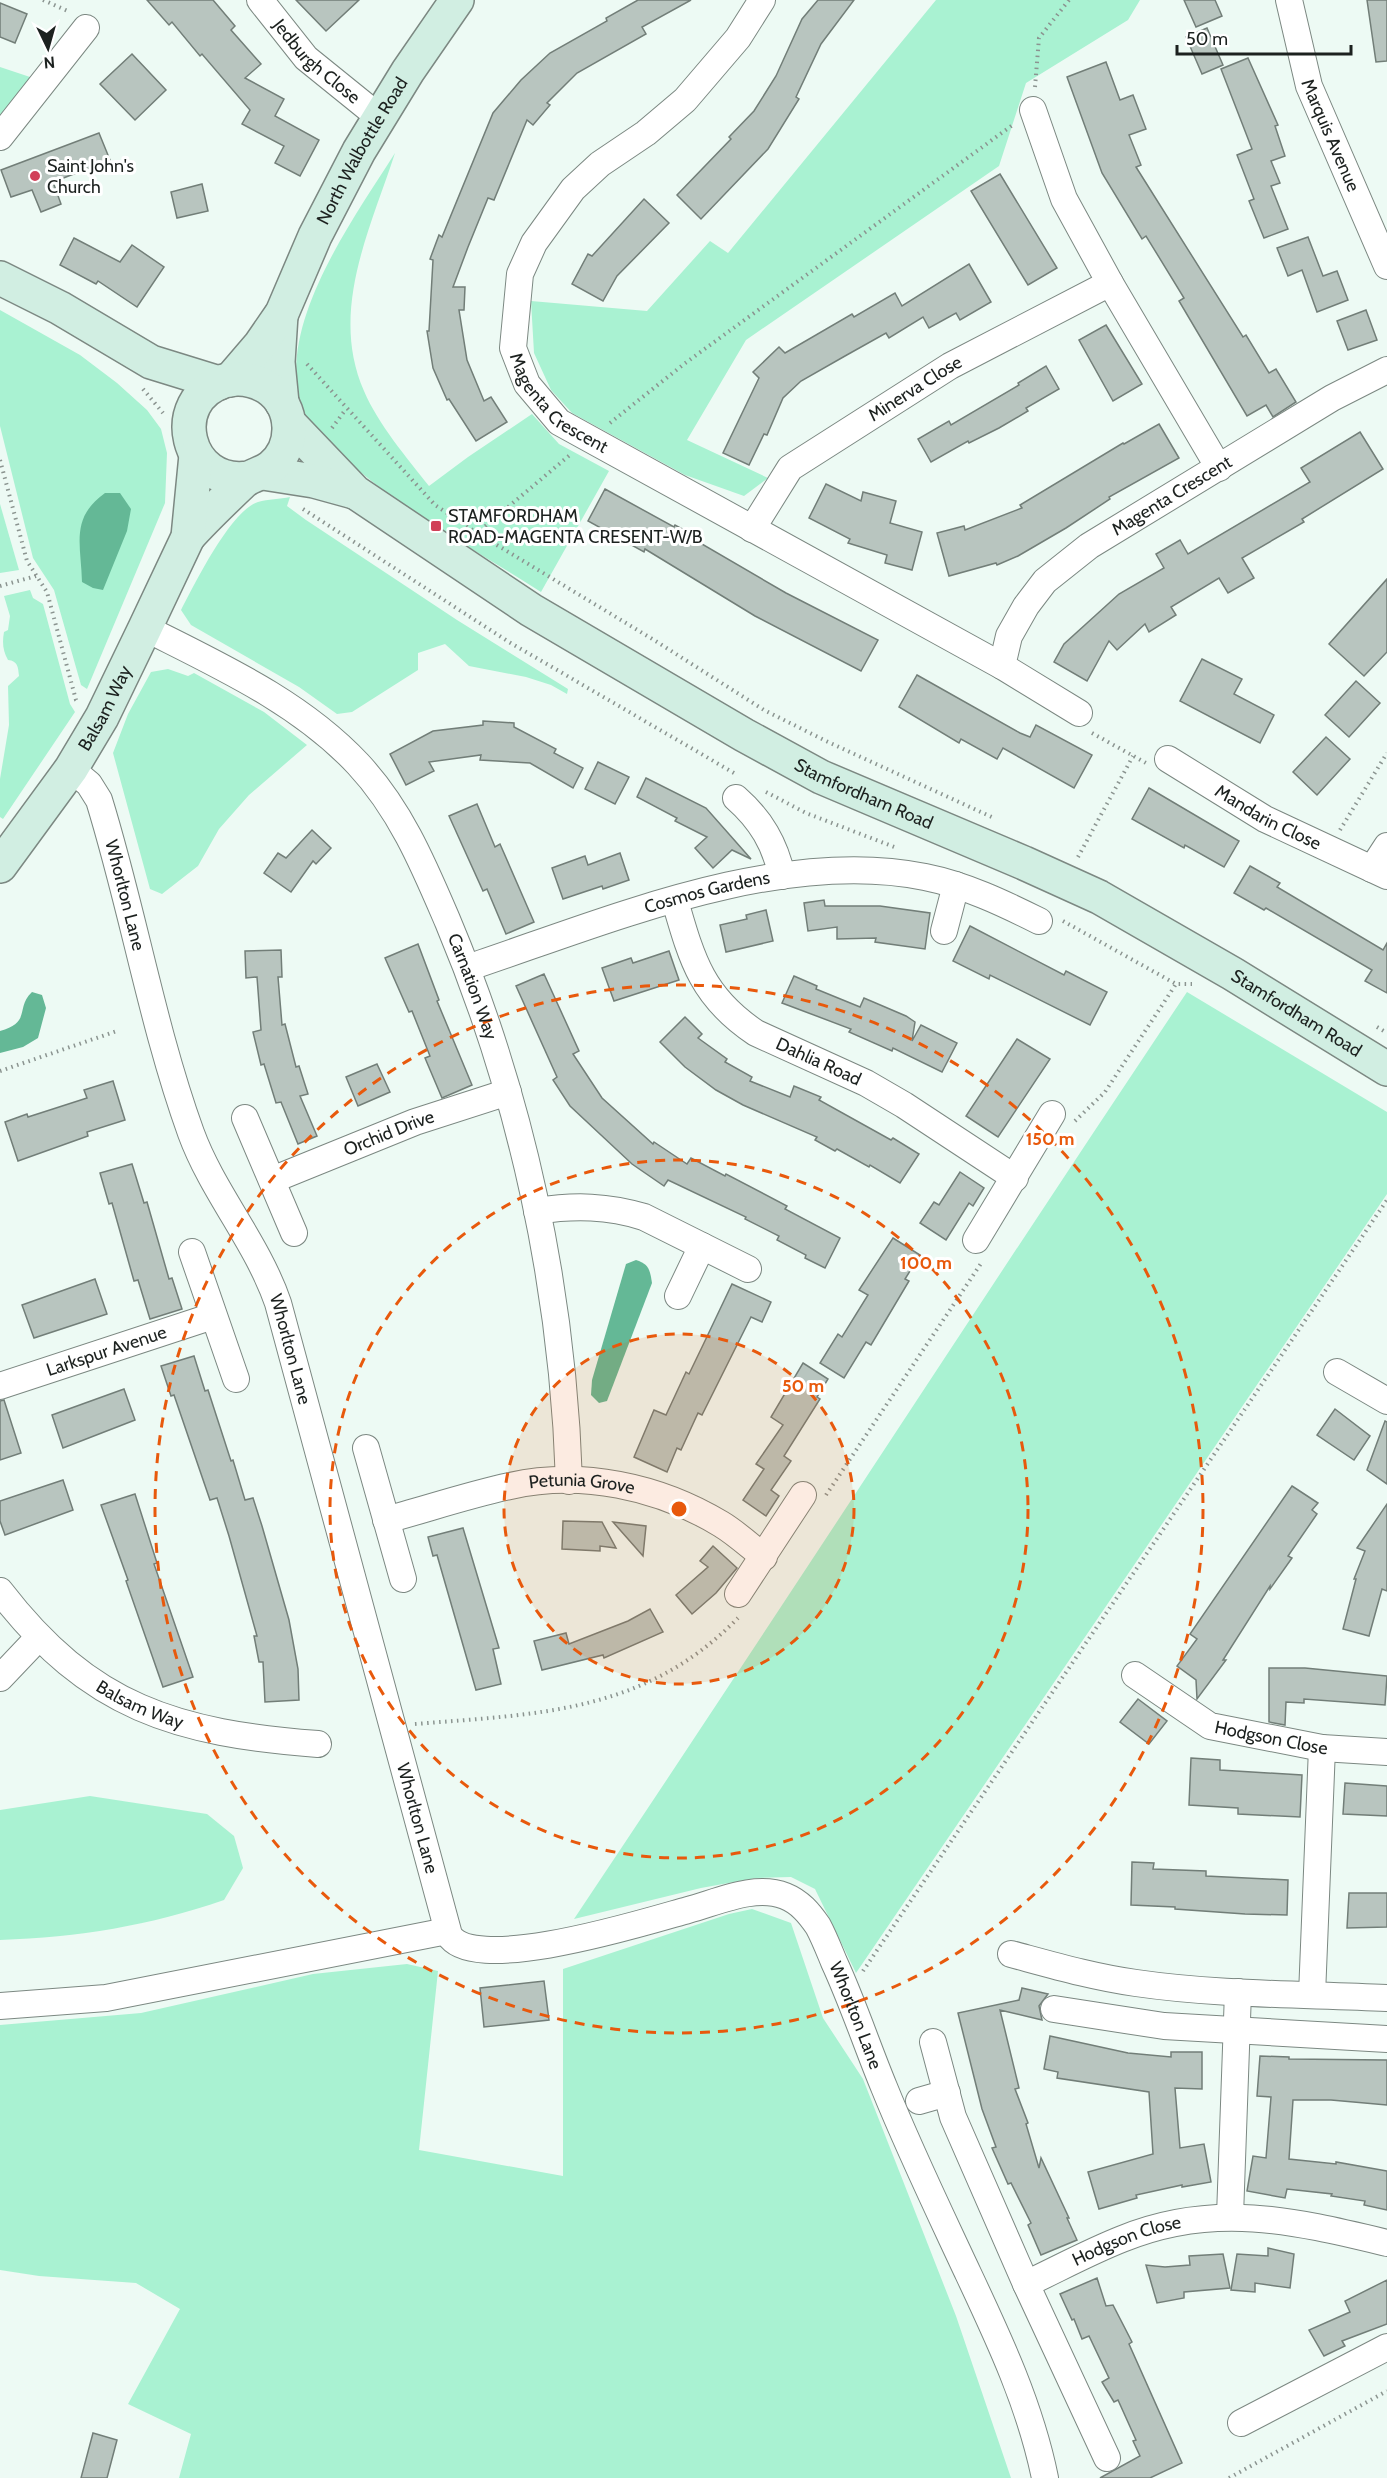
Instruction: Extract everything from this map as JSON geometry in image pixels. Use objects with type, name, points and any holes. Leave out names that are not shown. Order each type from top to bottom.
[{"type":"main road","name":"North Walbottle Road","points":[[224,382],[260,345],[282,313],[320,226],[379,117],[429,38],[457,0]]},
{"type":"main road","points":[[0,278],[60,308],[151,362],[224,382]]},
{"type":"main road","name":"North Walbottle Road","points":[[282,313],[279,362],[285,413]]},
{"type":"main road","points":[[151,362],[206,466],[218,474],[233,479],[255,476],[275,464],[284,451],[288,438],[285,413],[273,392],[262,384],[246,380],[224,382],[208,389],[198,400],[191,414],[193,441]]},
{"type":"main road","name":"Stamfordham Road","points":[[285,413],[355,492],[531,610],[782,757],[858,795],[1024,863],[1099,897],[1233,974],[1387,1069]]},
{"type":"main road","name":"Balsam Way","points":[[0,866],[71,769],[102,717],[188,537],[193,441]]},
{"type":"main road","name":"Stamfordham Road","points":[[255,476],[314,481],[355,492]]},
{"type":"main road","name":"Balsam Way","points":[[188,537],[255,476]]},
{"type":"street","name":"Jedburgh Close","points":[[260,0],[306,58],[379,117]]},
{"type":"street","name":"Magenta Crescent","points":[[762,0],[738,38],[685,100],[646,133],[600,164],[573,189],[534,243],[520,274],[513,348],[527,384],[559,422],[1002,666],[1079,713]]},
{"type":"street","name":"Marquis Avenue","points":[[1290,0],[1309,86],[1387,266]]},
{"type":"street","points":[[0,137],[86,28]]},
{"type":"street","points":[[1033,110],[1064,199],[1110,283],[1219,468]]},
{"type":"street","name":"Minerva Close","points":[[752,529],[790,468],[950,366],[1110,283]]},
{"type":"street","name":"Magenta Crescent","points":[[1002,666],[1009,636],[1026,606],[1045,581],[1114,530],[1332,398],[1387,370]]},
{"type":"street","name":"Carnation Way","points":[[145,628],[240,677],[277,698],[311,722],[358,764],[392,807],[416,849],[467,968],[508,1092],[537,1211],[559,1342],[569,1481]]},
{"type":"street","name":"Mandarin Close","points":[[1168,759],[1265,819],[1379,872],[1387,846]]},
{"type":"street","name":"Whorlton Lane","points":[[71,769],[89,784],[99,800],[163,1042],[191,1133],[218,1188],[268,1276],[278,1303],[447,1932],[457,1944],[470,1949],[517,1950],[551,1945],[754,1893],[769,1892],[793,1900],[819,1928],[848,1994],[884,2087],[1014,2376],[1032,2423],[1045,2478]]},
{"type":"street","points":[[736,798],[765,830],[778,858],[782,876]]},
{"type":"street","name":"Cosmos Gardens","points":[[467,968],[675,901],[782,876],[857,870],[926,877],[956,885],[1039,921]]},
{"type":"street","points":[[944,930],[956,885]]},
{"type":"street","name":"Dahlia Road","points":[[675,901],[696,967],[715,998],[740,1022],[756,1033],[866,1083],[904,1105],[1015,1178]]},
{"type":"street","name":"Orchid Drive","points":[[272,1180],[415,1122],[508,1092]]},
{"type":"street","points":[[245,1118],[294,1233]]},
{"type":"street","points":[[980,1250],[1015,1178],[1061,1120]]},
{"type":"street","points":[[537,1211],[566,1206],[592,1206],[630,1212],[748,1269]]},
{"type":"street","points":[[678,1296],[702,1246]]},
{"type":"street","points":[[192,1252],[236,1379]]},
{"type":"street","name":"Larkspur Avenue","points":[[0,1386],[213,1316]]},
{"type":"street","points":[[1337,1372],[1387,1401]]},
{"type":"street","points":[[366,1448],[403,1579]]},
{"type":"street","name":"Petunia Grove","points":[[386,1520],[510,1486],[569,1481],[612,1483],[642,1489],[672,1500],[722,1525],[764,1557]]},
{"type":"street","points":[[740,1603],[764,1557],[815,1496]]},
{"type":"street","name":"Balsam Way","points":[[0,1591],[39,1637],[75,1669],[128,1703],[163,1718],[198,1728],[240,1737],[318,1744]]},
{"type":"street","points":[[0,1678],[39,1637]]},
{"type":"street","name":"Hodgson Close","points":[[1135,1675],[1210,1726],[1322,1748],[1387,1752]]},
{"type":"street","points":[[1312,1995],[1322,1748]]},
{"type":"street","points":[[0,2006],[106,1998],[447,1932]]},
{"type":"street","points":[[1011,1954],[1084,1974],[1137,1983],[1238,1992],[1387,1998]]},
{"type":"street","points":[[1230,2216],[1238,1992]]},
{"type":"street","points":[[1054,2009],[1164,2026],[1387,2039]]},
{"type":"street","points":[[933,2042],[953,2117],[1096,2449]]},
{"type":"street","points":[[920,2101],[947,2093]]},
{"type":"street","name":"Hodgson Close","points":[[1026,2284],[1123,2238],[1170,2224],[1230,2216],[1316,2226],[1387,2244]]},
{"type":"street","points":[[1241,2423],[1387,2347]]},
{"type":"path","points":[[450,556],[589,439],[684,364],[1033,110],[1039,39],[1069,0]]},
{"type":"path","points":[[304,360],[435,505],[477,533],[764,710],[826,741],[1004,822]]},
{"type":"path","points":[[0,460],[27,561],[47,592],[76,700],[102,717]]},
{"type":"path","points":[[0,586],[36,576]]},
{"type":"path","points":[[1079,713],[1082,728],[1152,767],[1168,759]]},
{"type":"path","points":[[1329,849],[1387,753]]},
{"type":"path","points":[[1086,861],[1077,857],[1133,756]]},
{"type":"path","points":[[1061,1120],[1105,1092],[1176,984]]},
{"type":"path","points":[[1368,1022],[1387,1033]]},
{"type":"path","points":[[0,1071],[117,1031]]},
{"type":"path","points":[[848,1994],[1387,1200]]},
{"type":"path","points":[[815,1496],[980,1250]]},
{"type":"path","points":[[392,1726],[545,1712],[612,1697],[640,1687],[690,1659],[712,1642],[740,1603]]},
{"type":"path","points":[[1229,2478],[1387,2391]]},
{"type":"shaded area","points":[[936,0],[1140,0],[1128,20],[1026,83],[999,166],[746,340],[687,440],[768,478],[744,496],[685,475],[572,413],[551,390],[534,353],[531,301],[647,311],[710,241],[728,253]]},
{"type":"shaded area","points":[[0,67],[36,79],[0,125]]},
{"type":"shaded area","points":[[395,153],[357,271],[352,301],[351,331],[354,361],[364,391],[385,428],[429,486],[532,414],[559,444],[609,471],[541,592],[429,522],[374,483],[326,441],[306,421],[302,412],[298,391],[297,361],[302,330],[312,298],[343,236]]},
{"type":"shaded area","points":[[0,310],[80,355],[117,383],[147,410],[161,429],[167,453],[165,503],[87,689],[81,685],[54,590],[33,558],[0,426]]},
{"type":"shaded area","points":[[105,493],[120,493],[131,509],[127,531],[103,590],[82,582],[80,533],[86,512]]},
{"type":"shaded area","points":[[290,497],[287,506],[306,520],[457,620],[568,689],[567,694],[551,685],[526,677],[469,666],[445,644],[418,653],[418,670],[352,712],[337,714],[299,687],[191,625],[181,610],[225,533],[247,508],[258,502]]},
{"type":"shaded area","points":[[0,504],[19,570],[0,573]]},
{"type":"shaded area","points":[[30,590],[33,598],[43,604],[70,704],[75,712],[3,819],[0,817],[0,779],[9,725],[8,686],[19,676],[17,665],[8,660],[3,647],[4,632],[8,630],[10,616],[4,596]]},
{"type":"shaded area","points":[[168,669],[188,676],[194,673],[264,712],[307,745],[249,795],[219,829],[198,866],[162,894],[150,889],[113,753],[128,714],[151,672]]},
{"type":"shaded area","points":[[32,992],[42,995],[46,1008],[38,1038],[23,1047],[0,1053],[0,1031],[20,1019],[24,1004]]},
{"type":"shaded area","points":[[1187,992],[1387,1112],[1387,1194],[856,1973],[815,1889],[791,1877],[756,1878],[701,1888],[574,1919],[1033,1223]]},
{"type":"shaded area","points":[[636,1260],[644,1263],[648,1268],[652,1283],[607,1401],[599,1403],[591,1395],[592,1380],[626,1264]]},
{"type":"shaded area","points":[[90,1796],[207,1814],[234,1836],[243,1868],[224,1900],[196,1909],[114,1929],[0,1940],[0,1810]]},
{"type":"shaded area","points":[[752,1909],[791,1923],[823,2018],[863,2079],[956,2316],[1011,2478],[179,2478],[191,2434],[128,2404],[180,2309],[136,2283],[39,2276],[0,2270],[0,2025],[141,2013],[313,1974],[407,1964],[438,1971],[419,2150],[563,2176],[563,1969],[729,1914]]},
{"type":"building","points":[[147,0],[213,0],[235,26],[231,30],[261,64],[245,78],[284,99],[275,116],[319,140],[300,176],[275,163],[284,146],[242,124],[250,110],[202,54],[200,56],[172,22],[169,25]]},
{"type":"building","points":[[296,0],[359,0],[326,31]]},
{"type":"building","points":[[638,0],[691,0],[642,27],[646,34],[577,73],[547,103],[550,105],[533,125],[527,120],[494,200],[488,198],[453,287],[465,287],[464,310],[459,310],[467,360],[484,401],[491,397],[507,422],[476,441],[449,399],[447,400],[433,368],[427,331],[429,331],[433,260],[430,259],[439,235],[442,237],[493,113],[521,80],[550,53],[607,21],[606,18]]},
{"type":"building","points":[[818,0],[854,0],[821,44],[796,97],[799,99],[768,149],[701,219],[677,195],[731,139],[729,137],[754,111],[776,76],[802,19]]},
{"type":"building","points":[[1184,0],[1215,0],[1222,16],[1196,27]]},
{"type":"building","points":[[1367,0],[1387,0],[1387,61],[1376,62]]},
{"type":"building","points":[[0,3],[27,14],[15,43],[0,37]]},
{"type":"building","points":[[1207,28],[1223,65],[1202,74],[1186,37]]},
{"type":"building","points":[[132,54],[166,90],[135,120],[100,84]]},
{"type":"building","points":[[1248,58],[1278,125],[1275,126],[1285,156],[1271,161],[1280,183],[1271,186],[1288,229],[1264,238],[1249,201],[1254,199],[1237,155],[1252,149],[1221,69]]},
{"type":"building","points":[[1106,62],[1120,100],[1133,95],[1146,129],[1129,135],[1141,165],[1136,167],[1243,337],[1246,335],[1269,373],[1276,369],[1296,402],[1273,417],[1266,405],[1247,416],[1179,301],[1184,298],[1146,236],[1142,239],[1102,173],[1067,77]]},
{"type":"building","name":"Saint John's Church","points":[[99,133],[110,160],[53,182],[61,204],[41,212],[32,190],[11,197],[1,170]]},
{"type":"building","points":[[1000,174],[1057,268],[1028,285],[971,191]]},
{"type":"building","points":[[202,184],[208,211],[177,218],[171,192]]},
{"type":"building","points":[[644,199],[669,223],[617,276],[603,301],[572,284],[588,254],[592,256]]},
{"type":"building","points":[[1308,237],[1323,276],[1337,271],[1348,300],[1317,312],[1302,270],[1288,276],[1277,248]]},
{"type":"building","points":[[74,238],[120,262],[132,245],[164,267],[137,307],[98,281],[96,284],[60,265]]},
{"type":"building","points":[[969,264],[991,302],[960,320],[956,313],[929,328],[923,317],[889,338],[886,333],[845,356],[801,381],[783,398],[767,435],[764,434],[749,465],[723,453],[759,378],[753,372],[779,347],[785,353],[852,314],[854,317],[895,293],[902,306]]},
{"type":"building","points":[[1366,310],[1377,340],[1348,350],[1337,321]]},
{"type":"building","points":[[1106,325],[1142,384],[1113,401],[1079,340]]},
{"type":"building","points":[[1046,366],[1059,389],[1026,408],[1028,411],[999,428],[969,443],[968,441],[931,462],[918,439],[949,421],[951,425],[1019,385],[1018,383]]},
{"type":"building","points":[[1159,424],[1179,458],[1109,497],[1110,499],[1066,528],[1018,556],[997,565],[996,563],[949,576],[937,533],[964,526],[965,530],[1022,508],[1020,505]]},
{"type":"building","points":[[1360,432],[1383,469],[1302,519],[1304,522],[1242,558],[1254,578],[1228,593],[1219,578],[1171,607],[1176,615],[1149,632],[1145,624],[1117,650],[1109,641],[1087,681],[1054,662],[1064,644],[1119,594],[1164,568],[1156,554],[1180,540],[1188,554],[1310,482],[1301,468]]},
{"type":"building","points":[[826,484],[861,501],[863,492],[896,501],[890,523],[922,532],[912,570],[885,563],[887,555],[848,543],[850,539],[809,518]]},
{"type":"building","points":[[605,489],[697,537],[695,540],[786,593],[878,640],[861,671],[755,616],[645,549],[644,552],[588,521]]},
{"type":"building","points":[[1387,579],[1387,652],[1364,676],[1329,644]]},
{"type":"building","points":[[1202,659],[1242,679],[1234,694],[1274,715],[1260,743],[1180,701]]},
{"type":"building","points":[[917,675],[1020,733],[1030,737],[1036,725],[1092,755],[1074,788],[1003,748],[997,759],[961,739],[959,743],[899,707]]},
{"type":"building","points":[[1356,681],[1380,703],[1349,737],[1325,715]]},
{"type":"building","points":[[483,721],[514,723],[514,727],[556,749],[554,753],[583,768],[573,788],[530,763],[480,760],[481,755],[429,762],[434,771],[406,785],[390,754],[433,731],[483,725]]},
{"type":"building","points":[[1326,737],[1350,759],[1317,795],[1293,772]]},
{"type":"building","points":[[598,762],[629,777],[615,804],[585,789]]},
{"type":"building","points":[[646,778],[706,808],[751,859],[732,850],[713,868],[695,848],[707,837],[675,821],[677,818],[637,797]]},
{"type":"building","points":[[1149,788],[1239,841],[1224,867],[1132,819]]},
{"type":"building","points":[[477,804],[495,847],[500,844],[534,922],[506,934],[487,889],[483,891],[449,816]]},
{"type":"building","points":[[312,830],[331,848],[316,864],[313,861],[291,892],[264,873],[278,853],[286,858]]},
{"type":"building","points":[[620,853],[629,880],[563,899],[552,868],[585,856],[588,865]]},
{"type":"building","points":[[1250,866],[1280,883],[1277,887],[1383,950],[1387,943],[1387,993],[1365,981],[1372,970],[1266,908],[1264,910],[1234,893]]},
{"type":"building","points":[[824,900],[825,906],[880,906],[930,913],[925,949],[875,942],[876,938],[837,939],[837,927],[808,931],[804,903]]},
{"type":"building","points":[[766,910],[773,941],[726,952],[720,925],[747,919],[746,915]]},
{"type":"building","points":[[970,926],[1064,975],[1066,971],[1107,992],[1090,1025],[990,975],[989,979],[953,961]]},
{"type":"building","points":[[418,944],[439,1000],[437,1001],[472,1085],[442,1098],[425,1058],[430,1056],[412,1011],[409,1012],[385,958]]},
{"type":"building","points":[[281,950],[282,977],[278,977],[282,1025],[285,1024],[296,1067],[299,1066],[308,1094],[300,1096],[317,1136],[298,1144],[281,1102],[276,1103],[264,1064],[261,1065],[253,1032],[261,1030],[257,977],[246,978],[245,951]]},
{"type":"building","points":[[669,951],[679,980],[614,1001],[602,968],[631,958],[633,963]]},
{"type":"building","points":[[544,974],[579,1051],[573,1054],[602,1098],[653,1144],[654,1142],[687,1164],[691,1158],[725,1176],[726,1174],[787,1206],[785,1209],[840,1238],[825,1268],[777,1240],[779,1236],[745,1219],[746,1217],[668,1180],[664,1186],[632,1164],[570,1106],[553,1080],[557,1077],[516,986]]},
{"type":"building","points":[[794,976],[817,986],[816,989],[860,1007],[864,998],[906,1016],[915,1022],[912,1041],[921,1025],[957,1043],[942,1072],[893,1048],[892,1051],[849,1032],[851,1029],[782,1003]]},
{"type":"building","points":[[685,1017],[702,1034],[698,1038],[727,1059],[725,1062],[752,1077],[750,1081],[790,1097],[794,1086],[821,1097],[819,1100],[919,1154],[900,1183],[870,1165],[869,1167],[815,1140],[817,1137],[743,1105],[716,1090],[685,1067],[660,1042]]},
{"type":"building","points":[[1017,1039],[1050,1059],[998,1137],[966,1116]]},
{"type":"building","points":[[377,1064],[390,1092],[358,1106],[346,1077]]},
{"type":"building","points":[[113,1081],[125,1120],[87,1132],[88,1136],[18,1161],[5,1122],[87,1098],[84,1090]]},
{"type":"building","points":[[132,1164],[144,1203],[147,1202],[169,1279],[172,1278],[182,1309],[150,1319],[138,1280],[134,1281],[112,1203],[109,1204],[100,1173]]},
{"type":"building","points":[[960,1172],[984,1188],[973,1206],[969,1203],[946,1240],[920,1223],[934,1202],[939,1205]]},
{"type":"building","points":[[893,1238],[920,1255],[905,1279],[909,1281],[871,1345],[866,1342],[844,1378],[820,1363],[838,1334],[842,1337],[868,1295],[859,1290]]},
{"type":"building","points":[[95,1279],[107,1314],[34,1338],[22,1305]]},
{"type":"building","points":[[732,1284],[771,1302],[762,1322],[751,1317],[702,1415],[698,1413],[681,1450],[677,1448],[667,1472],[634,1457],[654,1410],[666,1415],[686,1372],[689,1374]]},
{"type":"building","points":[[194,1356],[205,1391],[208,1390],[231,1461],[233,1460],[245,1500],[253,1498],[262,1526],[289,1620],[298,1669],[299,1700],[265,1702],[263,1662],[259,1662],[254,1636],[257,1636],[229,1536],[217,1498],[210,1500],[174,1395],[171,1396],[161,1366]]},
{"type":"building","points":[[803,1363],[828,1379],[817,1397],[820,1399],[784,1456],[791,1461],[771,1490],[779,1496],[766,1516],[743,1500],[764,1469],[756,1464],[783,1425],[771,1417]]},
{"type":"building","points":[[124,1389],[135,1420],[63,1448],[52,1415]]},
{"type":"building","points":[[4,1400],[21,1453],[0,1460],[0,1401]]},
{"type":"building","points":[[1335,1409],[1370,1436],[1354,1460],[1317,1435]]},
{"type":"building","points":[[1385,1421],[1387,1422],[1387,1484],[1367,1470]]},
{"type":"building","points":[[63,1480],[73,1510],[5,1535],[0,1521],[0,1501]]},
{"type":"building","points":[[1292,1486],[1318,1503],[1312,1510],[1317,1514],[1288,1556],[1292,1558],[1270,1589],[1270,1586],[1223,1660],[1226,1660],[1197,1699],[1196,1680],[1177,1666],[1197,1639],[1190,1634]]},
{"type":"building","points":[[135,1494],[157,1563],[154,1564],[193,1677],[163,1687],[101,1505]]},
{"type":"building","points":[[1387,1504],[1387,1591],[1382,1589],[1369,1636],[1343,1629],[1356,1579],[1354,1579],[1365,1551],[1357,1548]]},
{"type":"building","points":[[563,1521],[602,1522],[616,1548],[600,1546],[600,1551],[562,1549]]},
{"type":"building","points":[[613,1522],[646,1526],[643,1556]]},
{"type":"building","points":[[463,1528],[499,1648],[493,1649],[501,1684],[476,1690],[437,1555],[433,1556],[428,1537]]},
{"type":"building","points":[[713,1546],[737,1568],[716,1593],[692,1614],[676,1595],[708,1567],[700,1561]]},
{"type":"building","points":[[650,1609],[663,1632],[604,1658],[603,1655],[542,1670],[534,1641],[566,1633],[569,1644],[628,1621]]},
{"type":"building","points":[[1269,1668],[1305,1668],[1387,1676],[1385,1705],[1304,1699],[1304,1703],[1286,1702],[1285,1725],[1269,1722]]},
{"type":"building","points":[[1138,1699],[1167,1721],[1149,1744],[1120,1722]]},
{"type":"building","points":[[1191,1758],[1220,1760],[1220,1770],[1302,1775],[1300,1817],[1238,1814],[1238,1808],[1189,1805]]},
{"type":"building","points":[[1345,1783],[1387,1786],[1387,1816],[1343,1814]]},
{"type":"building","points":[[1132,1862],[1154,1863],[1153,1869],[1206,1871],[1206,1876],[1288,1880],[1287,1915],[1131,1905]]},
{"type":"building","points":[[1349,1893],[1387,1893],[1387,1927],[1347,1928]]},
{"type":"building","points":[[544,1981],[549,2020],[484,2027],[480,1988]]},
{"type":"building","points":[[1022,1988],[1048,1994],[1039,2006],[1042,2020],[1000,2010],[1019,2088],[1015,2089],[1028,2123],[1026,2124],[1039,2168],[1041,2158],[1077,2240],[1041,2255],[1028,2225],[1031,2223],[1011,2183],[1008,2184],[992,2148],[996,2147],[982,2109],[958,2013],[1019,2000]]},
{"type":"building","points":[[1050,2036],[1128,2053],[1171,2057],[1171,2052],[1202,2052],[1202,2089],[1175,2088],[1180,2148],[1204,2144],[1211,2182],[1182,2187],[1182,2185],[1136,2195],[1137,2198],[1099,2209],[1088,2172],[1153,2154],[1149,2092],[1057,2078],[1058,2072],[1044,2069]]},
{"type":"building","points":[[1260,2056],[1289,2057],[1289,2059],[1387,2060],[1387,2105],[1331,2100],[1293,2100],[1289,2159],[1336,2164],[1336,2162],[1387,2171],[1387,2210],[1364,2205],[1365,2201],[1331,2196],[1332,2194],[1287,2189],[1285,2198],[1247,2191],[1253,2156],[1266,2158],[1271,2097],[1257,2096]]},
{"type":"building","points":[[1268,2248],[1294,2254],[1290,2288],[1255,2283],[1255,2292],[1231,2290],[1237,2254],[1268,2256]]},
{"type":"building","points":[[1223,2254],[1230,2288],[1184,2292],[1184,2298],[1157,2303],[1146,2265],[1165,2267],[1190,2265],[1189,2256]]},
{"type":"building","points":[[1097,2278],[1106,2306],[1113,2305],[1132,2342],[1129,2344],[1182,2463],[1150,2478],[1100,2478],[1140,2456],[1133,2441],[1136,2440],[1118,2400],[1114,2402],[1102,2382],[1109,2378],[1089,2336],[1082,2339],[1060,2294]]},
{"type":"building","points":[[1387,2280],[1387,2324],[1342,2341],[1345,2346],[1324,2356],[1309,2330],[1350,2312],[1345,2301]]},
{"type":"building","points":[[93,2433],[117,2440],[107,2478],[81,2478]]},
{"type":"place","name":"Saint John's Church","points":[[35,176]]},
{"type":"place","name":"STAMFORDHAM ROAD-MAGENTA CRESENT-W/B","points":[[436,526]]}]
